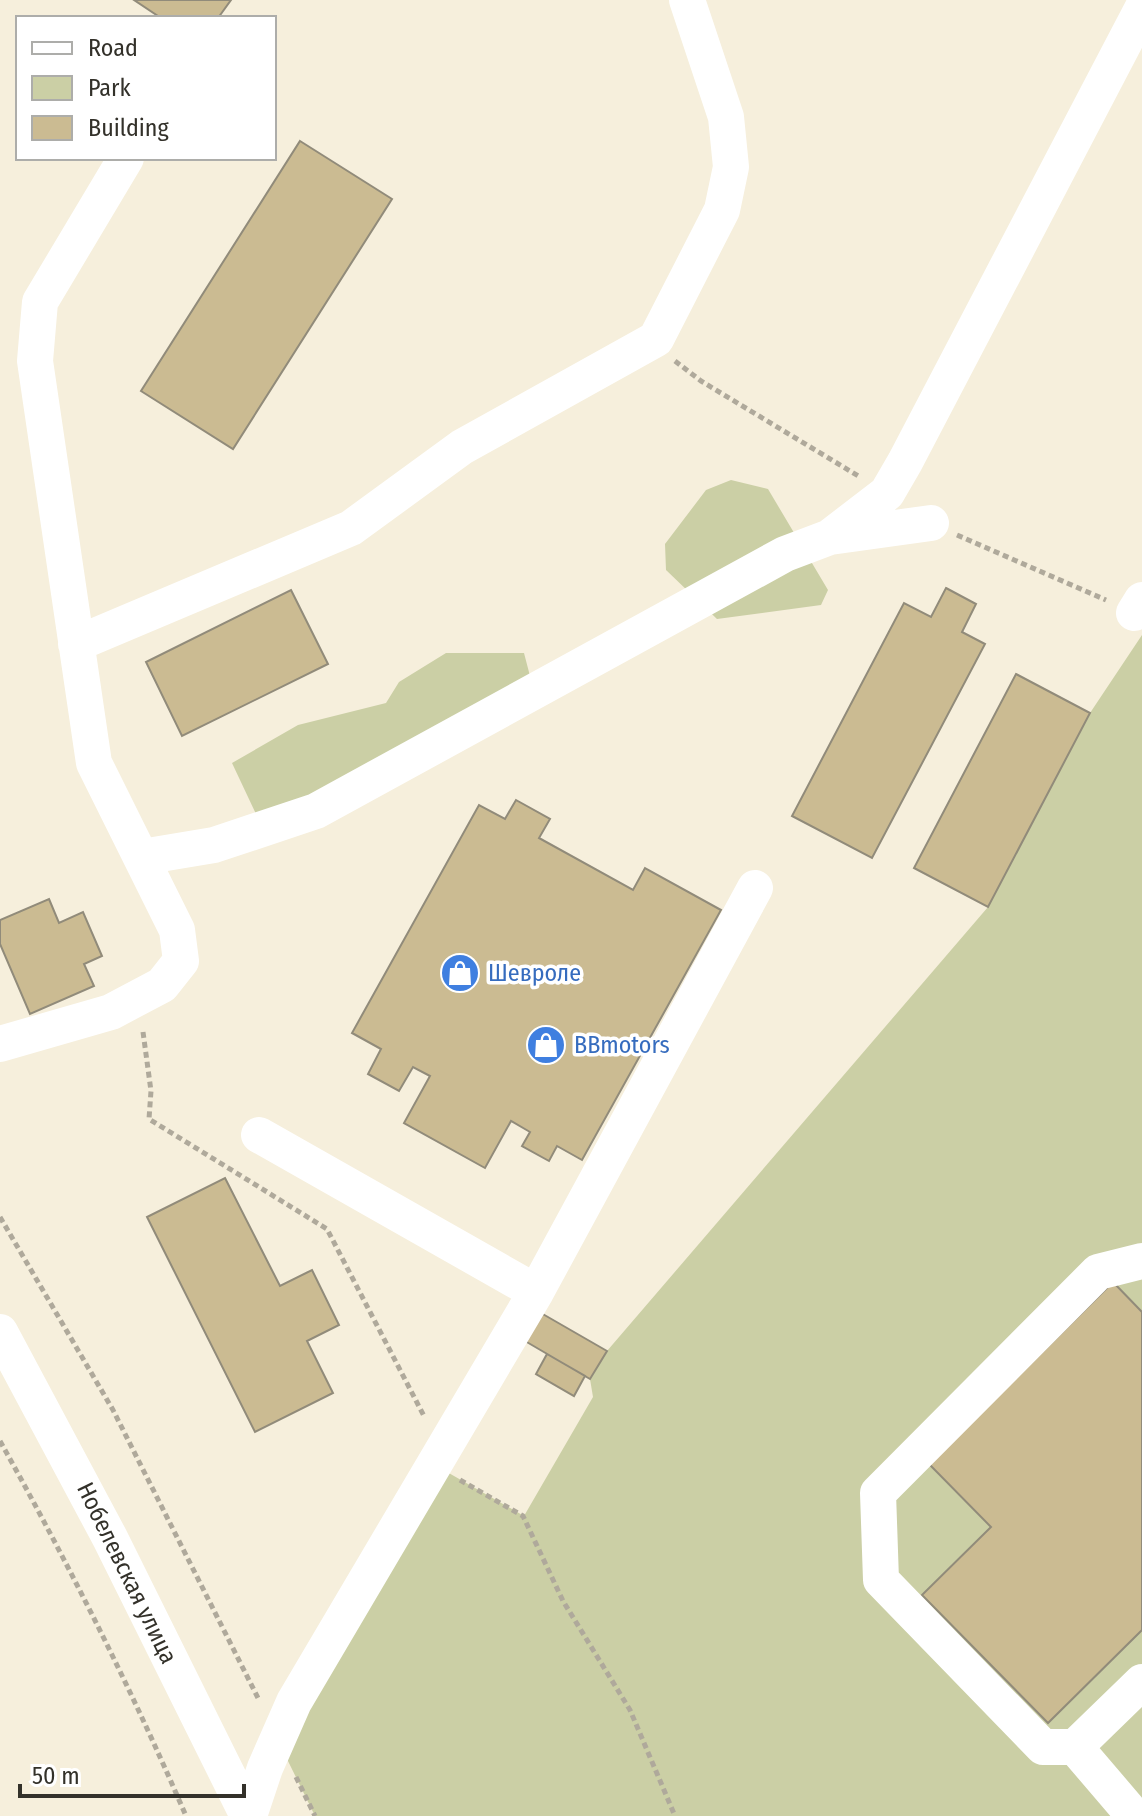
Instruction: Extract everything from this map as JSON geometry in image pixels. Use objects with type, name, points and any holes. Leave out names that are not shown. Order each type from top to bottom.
[{"type":"street","points":[[76,644],[351,528],[462,447],[656,339],[722,210],[731,167],[726,117],[687,0]]},
{"type":"street","points":[[142,857],[214,845],[316,811],[771,562],[830,537],[887,493],[1142,9]]},
{"type":"street","points":[[0,1044],[111,1012],[162,985],[181,961],[177,930],[94,763],[35,361],[40,302],[125,160]]},
{"type":"street","points":[[830,537],[931,523]]},
{"type":"street","points":[[248,1816],[294,1702],[536,1292],[755,888]]},
{"type":"street","points":[[259,1135],[536,1292]]},
{"type":"street","points":[[1142,1261],[1098,1272],[878,1493],[881,1580],[1043,1747],[1075,1747],[1142,1682]]},
{"type":"street","name":"Нобелевская улица","points":[[0,1332],[103,1524],[248,1816]]},
{"type":"street","points":[[1075,1747],[1134,1816]]},
{"type":"path","points":[[143,995],[141,1018],[151,1091],[149,1119],[327,1229],[441,1453],[447,1472],[523,1516],[563,1601],[630,1710],[657,1766],[675,1816]]},
{"type":"path","points":[[0,1217],[113,1410],[315,1816]]},
{"type":"path","points":[[0,1441],[47,1526],[149,1729],[186,1816]]},
{"type":"green space","points":[[731,480],[768,489],[828,590],[821,605],[717,619],[666,570],[665,544],[706,490]]},
{"type":"green space","points":[[1142,635],[1142,1816],[315,1816],[287,1759],[306,1710],[447,1472],[524,1516],[593,1397],[590,1379],[607,1351],[988,907],[1090,713]]},
{"type":"green space","points":[[446,653],[524,653],[530,676],[319,796],[256,814],[232,763],[298,725],[386,703],[399,682]]},
{"type":"building","points":[[134,0],[231,0],[219,16],[158,16]]},
{"type":"building","points":[[300,141],[392,199],[233,449],[141,391]]},
{"type":"building","points":[[946,588],[976,604],[962,632],[985,644],[872,858],[792,816],[904,603],[931,617]]},
{"type":"building","points":[[291,590],[328,664],[182,736],[146,662]]},
{"type":"building","points":[[1016,674],[1090,713],[988,907],[914,868]]},
{"type":"building","points":[[516,800],[550,819],[539,838],[633,890],[645,868],[721,910],[582,1160],[557,1146],[549,1161],[522,1146],[530,1132],[511,1121],[485,1168],[404,1123],[430,1076],[413,1067],[399,1091],[368,1074],[381,1049],[352,1033],[479,805],[505,819]]},
{"type":"building","points":[[49,899],[59,923],[83,912],[102,956],[84,964],[94,986],[30,1014],[0,944],[0,920]]},
{"type":"building","points":[[225,1178],[280,1286],[312,1270],[339,1325],[307,1341],[333,1393],[255,1432],[147,1217]]},
{"type":"building","points":[[1113,1282],[1142,1312],[1142,1630],[1048,1723],[922,1595],[991,1527],[929,1464]]},
{"type":"building","points":[[541,1313],[607,1351],[590,1379],[525,1341]]},
{"type":"building","points":[[547,1354],[585,1376],[574,1396],[536,1374]]},
{"type":"place","name":"Шевроле","points":[[460,973]]},
{"type":"place","name":"BBmotors","points":[[546,1045]]}]
